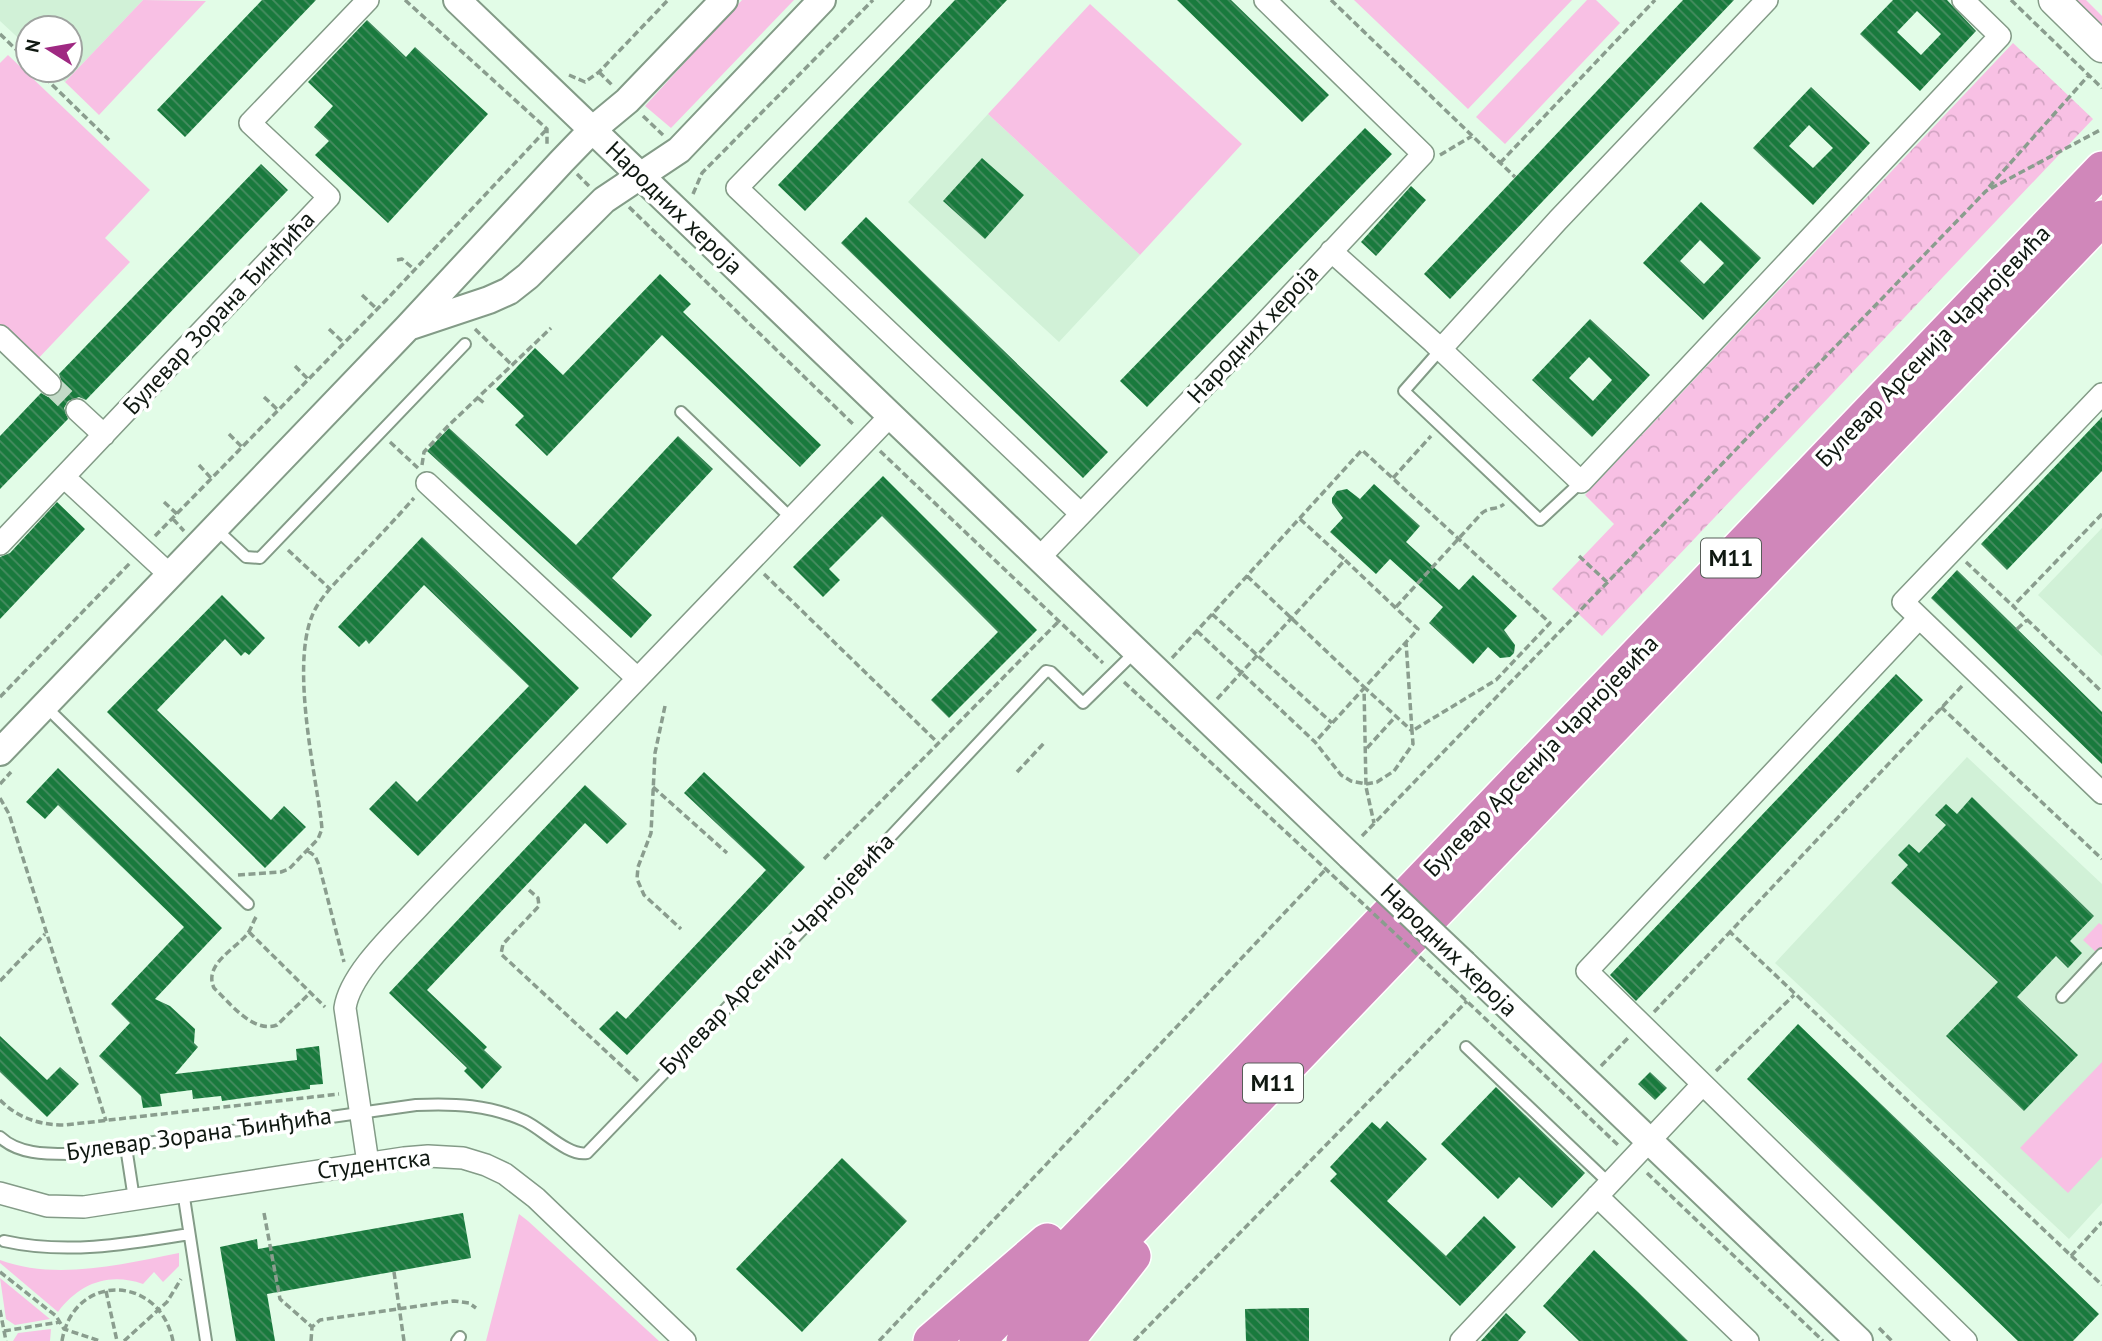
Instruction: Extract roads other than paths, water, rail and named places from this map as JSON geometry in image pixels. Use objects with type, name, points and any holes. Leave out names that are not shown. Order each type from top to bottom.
[{"type":"highway","name":"Булевар Арсенија Чарнојевића","points":[[1024,1341],[1147,1191],[2102,170]]},
{"type":"highway","name":"Булевар Арсенија Чарнојевића","points":[[978,1341],[1147,1191],[2102,218]]},
{"type":"highway","points":[[931,1341],[1105,1192],[1123,1182],[1147,1191],[1149,1227],[1132,1258],[1066,1341]]},
{"type":"main road","points":[[2054,0],[2102,47]]},
{"type":"street","name":"Булевар Зорана Ђинђића","points":[[0,544],[329,197],[250,123],[368,0]]},
{"type":"street","name":"Народних хероја","points":[[457,0],[1136,651],[1355,846],[1464,964],[1859,1341]]},
{"type":"street","points":[[0,752],[407,328],[592,130],[627,101],[724,0]]},
{"type":"street","points":[[407,328],[509,291],[528,276],[604,200],[679,150],[822,0]]},
{"type":"street","points":[[920,0],[737,188],[1081,514]]},
{"type":"street","name":"Народних хероја","points":[[1039,558],[1423,154],[1265,0]]},
{"type":"street","points":[[1441,349],[1558,220],[1767,0]]},
{"type":"street","points":[[1331,251],[1441,349],[1581,482],[2000,36],[1963,0]]},
{"type":"street","points":[[0,336],[50,384]]},
{"type":"street","points":[[2102,394],[1903,603],[2102,793]]},
{"type":"street","points":[[77,410],[104,435]]},
{"type":"street","points":[[368,1163],[348,998],[357,976],[425,900],[890,416]]},
{"type":"street","points":[[64,477],[170,575]]},
{"type":"street","points":[[426,478],[637,678]]},
{"type":"street","points":[[1919,618],[1587,971],[1966,1341]]},
{"type":"street","points":[[1461,1341],[1702,1085]]},
{"type":"street","name":"Студентска","points":[[0,1193],[47,1206],[66,1207],[134,1199],[184,1200],[368,1163],[445,1156],[478,1163],[505,1174],[536,1198],[685,1341]]},
{"type":"street","points":[[1603,1189],[1748,1341]]},
{"type":"lane","points":[[215,528],[246,557],[260,558],[465,344]]},
{"type":"lane","points":[[1441,349],[1404,391],[1540,520],[1581,482]]},
{"type":"lane","points":[[681,412],[791,518]]},
{"type":"lane","name":"Булевар Арсенија Чарнојевића","points":[[361,1113],[429,1104],[481,1107],[525,1121],[567,1149],[582,1154],[591,1150],[1046,671],[1051,672],[1083,703],[1136,651]]},
{"type":"lane","points":[[45,706],[248,904]]},
{"type":"lane","points":[[2062,997],[2102,954]]},
{"type":"lane","points":[[1466,1047],[1603,1189]]},
{"type":"lane","name":"Булевар Зорана Ђинђића","points":[[0,1137],[19,1149],[52,1154],[126,1147],[361,1113]]},
{"type":"lane","points":[[126,1147],[134,1199]]},
{"type":"lane","points":[[184,1200],[206,1341]]},
{"type":"lane","points":[[4,1241],[26,1246],[74,1248],[125,1244],[189,1234]]},
{"type":"tunnel","points":[[50,384],[77,410]]}]
